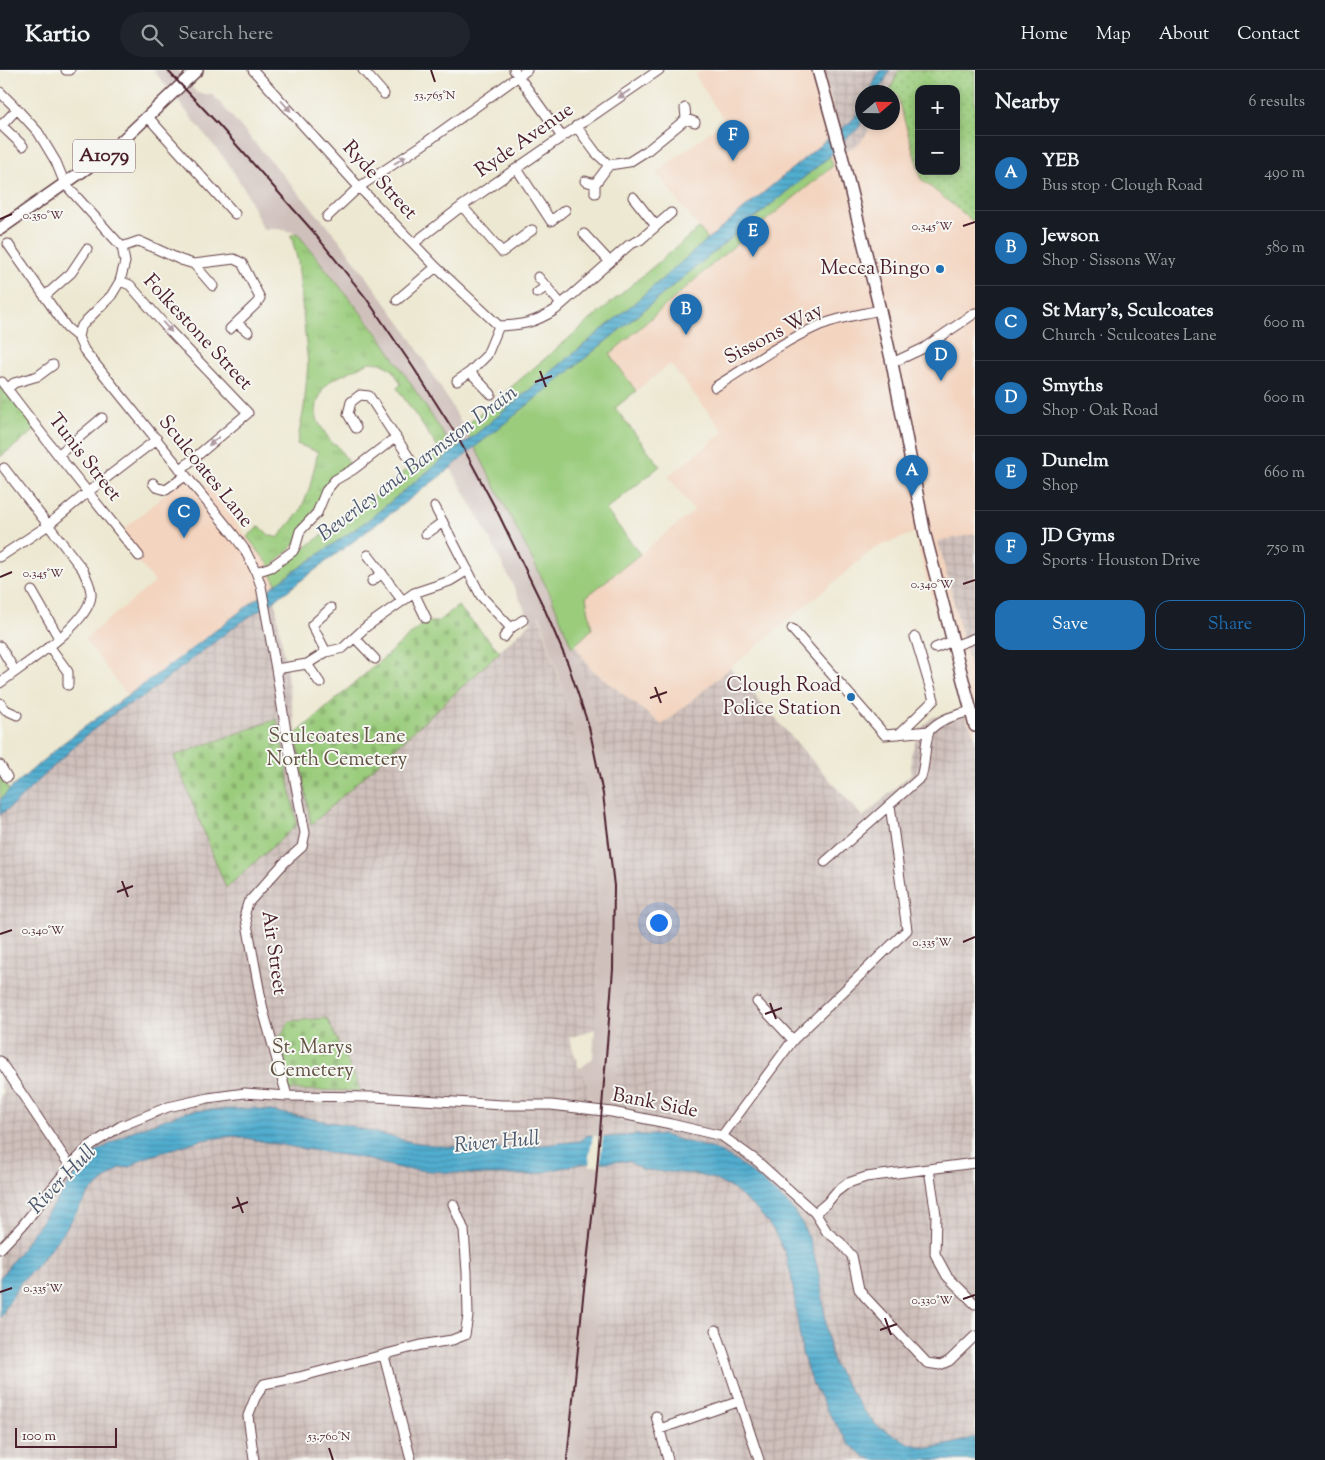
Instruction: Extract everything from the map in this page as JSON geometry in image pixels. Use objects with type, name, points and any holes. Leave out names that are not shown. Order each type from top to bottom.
[{"type":"main road","name":"A1079","points":[[0,229],[111,151],[197,70]]},
{"type":"main road","points":[[818,70],[880,310],[925,535],[975,726]]},
{"type":"street","name":"Ryde Street","points":[[253,70],[359,187],[436,267],[499,326]]},
{"type":"street","points":[[363,70],[384,94]]},
{"type":"street","points":[[327,217],[359,187],[421,146],[516,73],[527,70]]},
{"type":"street","name":"Ryde Avenue","points":[[414,243],[462,206],[659,70]]},
{"type":"street","points":[[516,73],[562,137]]},
{"type":"street","points":[[0,92],[38,132],[56,162],[65,184],[122,246],[125,262],[120,280],[111,296],[80,328],[78,337]]},
{"type":"street","points":[[17,108],[1,124],[23,146]]},
{"type":"street","points":[[609,165],[629,162],[690,120],[685,108]]},
{"type":"street","points":[[147,116],[235,214]]},
{"type":"street","points":[[576,126],[596,153],[609,165]]},
{"type":"street","points":[[585,181],[595,189],[609,165]]},
{"type":"street","points":[[517,169],[551,221],[565,210]]},
{"type":"street","points":[[633,197],[656,226]]},
{"type":"street","points":[[462,206],[502,252],[532,230]]},
{"type":"street","points":[[457,381],[470,372],[487,355],[499,326],[525,324],[544,316],[561,304],[629,245],[640,240],[671,213]]},
{"type":"street","points":[[584,234],[610,262]]},
{"type":"street","points":[[122,246],[139,241],[194,264],[234,258],[242,263],[260,298],[233,326],[248,332]]},
{"type":"street","name":"Sculcoates Lane","points":[[8,244],[67,328],[78,337],[84,350],[245,550],[256,572],[267,614],[288,744],[305,833]]},
{"type":"street","points":[[45,296],[71,273],[87,249]]},
{"type":"street","points":[[194,264],[213,286]]},
{"type":"street","points":[[396,300],[436,267]]},
{"type":"street","points":[[538,277],[561,304]]},
{"type":"street","name":"Folkestone Street","points":[[120,280],[130,285],[168,329],[248,413],[182,473]]},
{"type":"street","points":[[537,293],[546,286]]},
{"type":"street","name":"Sissons Way","points":[[715,387],[785,344],[817,327],[844,318],[880,310]]},
{"type":"street","points":[[892,363],[924,348],[975,313]]},
{"type":"street","points":[[44,384],[38,376],[53,365]]},
{"type":"street","points":[[470,372],[491,394]]},
{"type":"street","name":"Tunis Street","points":[[38,376],[5,385],[139,556]]},
{"type":"street","points":[[356,428],[348,414],[351,402],[360,395],[368,396],[410,459]]},
{"type":"street","points":[[58,455],[102,418]]},
{"type":"street","points":[[256,572],[271,567],[293,551],[300,531],[317,513],[326,490],[335,480],[354,469],[396,437]]},
{"type":"street","points":[[0,557],[47,526],[156,439]]},
{"type":"street","points":[[0,683],[72,628],[86,611],[91,595],[83,570],[47,526],[4,468]]},
{"type":"street","points":[[154,483],[156,488],[166,490],[182,473]]},
{"type":"street","points":[[435,507],[481,596],[511,628]]},
{"type":"street","points":[[426,534],[443,522]]},
{"type":"street","points":[[368,555],[402,600]]},
{"type":"street","points":[[276,669],[307,664],[326,652],[343,648],[367,626],[394,609],[402,600],[414,592],[450,581],[468,570]]},
{"type":"street","points":[[372,581],[382,573]]},
{"type":"street","points":[[32,591],[59,638]]},
{"type":"street","points":[[414,592],[426,618]]},
{"type":"street","points":[[326,652],[312,625],[331,608]]},
{"type":"street","points":[[504,637],[511,628],[523,620]]},
{"type":"street","points":[[792,629],[885,735],[929,731]]},
{"type":"street","points":[[899,734],[934,700],[915,637]]},
{"type":"street","points":[[355,638],[375,660]]},
{"type":"street","points":[[935,648],[975,638]]},
{"type":"street","points":[[0,646],[15,671]]},
{"type":"street","points":[[48,646],[68,672],[68,685]]},
{"type":"street","points":[[307,664],[320,683]]},
{"type":"street","points":[[0,703],[6,710],[17,715]]},
{"type":"street","points":[[825,862],[921,777],[929,731],[936,723],[945,718],[971,711]]},
{"type":"street","points":[[0,765],[7,777]]},
{"type":"street","points":[[722,1136],[793,1040],[900,939],[907,930],[890,805]]},
{"type":"street","name":"Air Street","points":[[287,1096],[263,1010],[245,913],[248,903],[284,863],[302,847],[305,833]]},
{"type":"street","points":[[757,1002],[793,1040]]},
{"type":"street","points":[[0,1061],[70,1166]]},
{"type":"street","name":"Bank Side","points":[[0,1249],[22,1226],[70,1166],[91,1145],[121,1126],[168,1107],[208,1098],[245,1093],[287,1096],[375,1097],[502,1105],[551,1106],[612,1112],[722,1136],[757,1161],[815,1213],[826,1232],[840,1242],[852,1256],[859,1289],[927,1363],[940,1365],[950,1361],[975,1336]]},
{"type":"street","points":[[815,1213],[848,1183],[866,1177],[975,1163]]},
{"type":"street","points":[[929,1168],[936,1215],[935,1254],[946,1276],[975,1304]]},
{"type":"street","points":[[254,1460],[248,1416],[255,1398],[264,1384],[384,1356],[421,1345],[452,1340],[465,1335],[468,1308],[464,1230],[453,1204]]},
{"type":"street","points":[[716,1330],[759,1460]]},
{"type":"street","points":[[384,1356],[411,1460]]},
{"type":"street","points":[[660,1430],[740,1401]]},
{"type":"street","points":[[656,1416],[668,1460]]},
{"type":"shaded area","points":[[153,70],[177,70],[197,93],[213,95],[338,238],[407,332],[447,398],[481,458],[551,596],[585,679],[613,784],[624,884],[626,978],[609,1137],[588,1135],[595,1104],[588,1094],[590,1091],[582,1067],[593,1058],[599,958],[597,886],[589,807],[572,722],[540,615],[531,622],[491,541],[451,468],[465,457],[457,442],[448,441],[381,338],[297,233],[278,229],[263,229],[245,190],[227,162]]},
{"type":"shaded area","points":[[703,70],[824,70],[837,131],[708,239],[656,173],[724,121],[695,75]]},
{"type":"shaded area","points":[[824,70],[899,70],[892,85],[855,85],[855,130],[869,130],[859,144],[843,153]]},
{"type":"shaded area","points":[[900,104],[915,157],[915,175],[920,175],[921,178],[975,223],[975,534],[938,541],[975,685],[975,736],[962,709],[914,533],[875,548],[662,725],[590,668],[576,646],[592,629],[586,597],[694,511],[668,476],[724,432],[670,364],[636,391],[610,354],[722,256],[833,166],[830,156],[843,153],[869,130],[900,130]]},
{"type":"shaded area","points":[[194,470],[266,561],[276,584],[128,696],[84,639],[155,582],[117,535]]},
{"type":"shaded area","points":[[975,534],[975,685],[938,541]]},
{"type":"shaded area","points":[[275,600],[311,824],[539,615],[572,722],[589,807],[597,886],[599,958],[595,1029],[569,1038],[579,1068],[582,1067],[590,1091],[588,1095],[595,1104],[588,1135],[580,1141],[505,1149],[473,1148],[411,1142],[347,1125],[255,1108],[204,1110],[75,1175],[0,1278],[0,1096],[4,1093],[0,1087],[0,815],[12,806],[88,734],[120,709],[143,697],[234,627]]},
{"type":"shaded area","points":[[576,646],[590,668],[662,725],[730,668],[863,817],[911,774],[911,755],[919,731],[931,718],[962,709],[975,736],[975,1437],[930,1448],[910,1444],[877,1426],[863,1410],[834,1365],[829,1346],[820,1278],[714,1149],[662,1135],[609,1137],[626,978],[613,784],[585,679],[572,648]]},
{"type":"shaded area","points":[[234,1136],[361,1158],[403,1169],[483,1175],[532,1175],[579,1164],[579,1183],[589,1184],[570,1351],[561,1460],[0,1460],[0,1318],[20,1283],[35,1268],[77,1214],[90,1192],[111,1174],[121,1168],[131,1167],[142,1159],[167,1150],[201,1140]]},
{"type":"shaded area","points":[[628,1161],[643,1170],[693,1174],[711,1178],[733,1189],[760,1213],[774,1231],[785,1253],[791,1275],[811,1381],[849,1444],[865,1457],[874,1460],[585,1460],[608,1163]]},
{"type":"shaded area","points":[[608,1163],[585,1460],[561,1460],[570,1351],[589,1185],[579,1183],[579,1164]]},
{"type":"green space","points":[[899,70],[975,70],[975,223],[921,179],[920,175],[960,175],[960,85],[915,85],[915,158],[900,106],[900,85],[892,85]]},
{"type":"green space","points":[[830,156],[833,166],[722,256],[610,354],[636,391],[615,408],[660,466],[606,510],[640,554],[586,597],[592,629],[572,648],[551,596],[475,447]]},
{"type":"green space","points":[[699,228],[708,239],[632,305],[470,439],[464,427]]},
{"type":"green space","points":[[297,233],[381,338],[448,441],[438,448],[397,388],[401,384],[392,369],[381,363],[369,362],[332,380],[323,389],[317,403],[316,413],[318,422],[333,445],[336,444],[352,467],[328,483],[297,542],[271,567],[247,537],[260,526],[269,535],[278,538],[300,511],[309,490],[318,452],[297,444],[304,408],[308,364],[298,262],[291,235]]},
{"type":"green space","points":[[0,381],[37,429],[0,457]]},
{"type":"green space","points":[[448,441],[457,442],[459,446],[368,520],[276,584],[271,573],[367,502],[406,470]]},
{"type":"green space","name":"Sculcoates Lane North Cemetery","points":[[458,606],[500,652],[311,825],[296,734],[425,622],[437,622]]},
{"type":"green space","points":[[277,719],[297,825],[226,888],[174,756]]},
{"type":"green space","points":[[0,776],[9,790],[0,800]]},
{"type":"green space","name":"St. Marys Cemetery","points":[[327,1018],[361,1091],[289,1090],[275,1044],[290,1021]]},
{"type":"water","points":[[880,70],[890,70],[882,85],[872,85]]},
{"type":"water","points":[[855,117],[856,130],[830,156],[451,468],[275,600],[234,627],[143,697],[120,709],[88,734],[12,806],[0,815],[0,800],[63,743],[276,584],[368,520],[470,439],[837,131]]},
{"type":"water","points":[[254,1108],[347,1125],[411,1142],[441,1146],[505,1149],[579,1141],[588,1135],[609,1137],[662,1135],[714,1149],[736,1161],[762,1181],[790,1206],[802,1223],[811,1243],[820,1278],[829,1346],[834,1365],[863,1410],[877,1426],[910,1444],[930,1448],[975,1437],[975,1460],[874,1460],[865,1457],[849,1444],[811,1381],[802,1353],[791,1275],[785,1253],[774,1231],[760,1213],[733,1189],[711,1178],[693,1174],[643,1170],[628,1161],[579,1164],[532,1175],[483,1175],[403,1169],[361,1158],[234,1136],[201,1140],[142,1159],[131,1167],[120,1168],[90,1192],[65,1230],[35,1268],[20,1283],[0,1318],[0,1278],[75,1175],[93,1154],[130,1132],[185,1112]]},
{"type":"pier","points":[[593,1135],[603,1136],[600,1166],[590,1166],[589,1156]]},
{"type":"railway","points":[[167,70],[311,229],[366,298],[413,367],[457,436],[498,513],[545,610],[568,664],[589,727],[603,794],[614,886],[613,969],[596,1182],[567,1460]]},
{"type":"place","name":"JD Gyms","points":[[733,161]]},
{"type":"place","name":"Dunelm","points":[[753,257]]},
{"type":"place","name":"Mecca Bingo","points":[[940,269]]},
{"type":"place","name":"Jewson","points":[[686,335]]},
{"type":"place","name":"Smyths","points":[[941,381]]},
{"type":"place","name":"YEB","points":[[912,496]]},
{"type":"place","name":"St Mary's, Sculcoates","points":[[184,538]]},
{"type":"place","name":"Clough Road Police Station","points":[[851,697]]},
{"type":"water label","name":"Beverley and Barmston Drain","points":[[418,464]]},
{"type":"water label","name":"River Hull","points":[[497,1143]]},
{"type":"water label","name":"River Hull","points":[[63,1180]]}]
